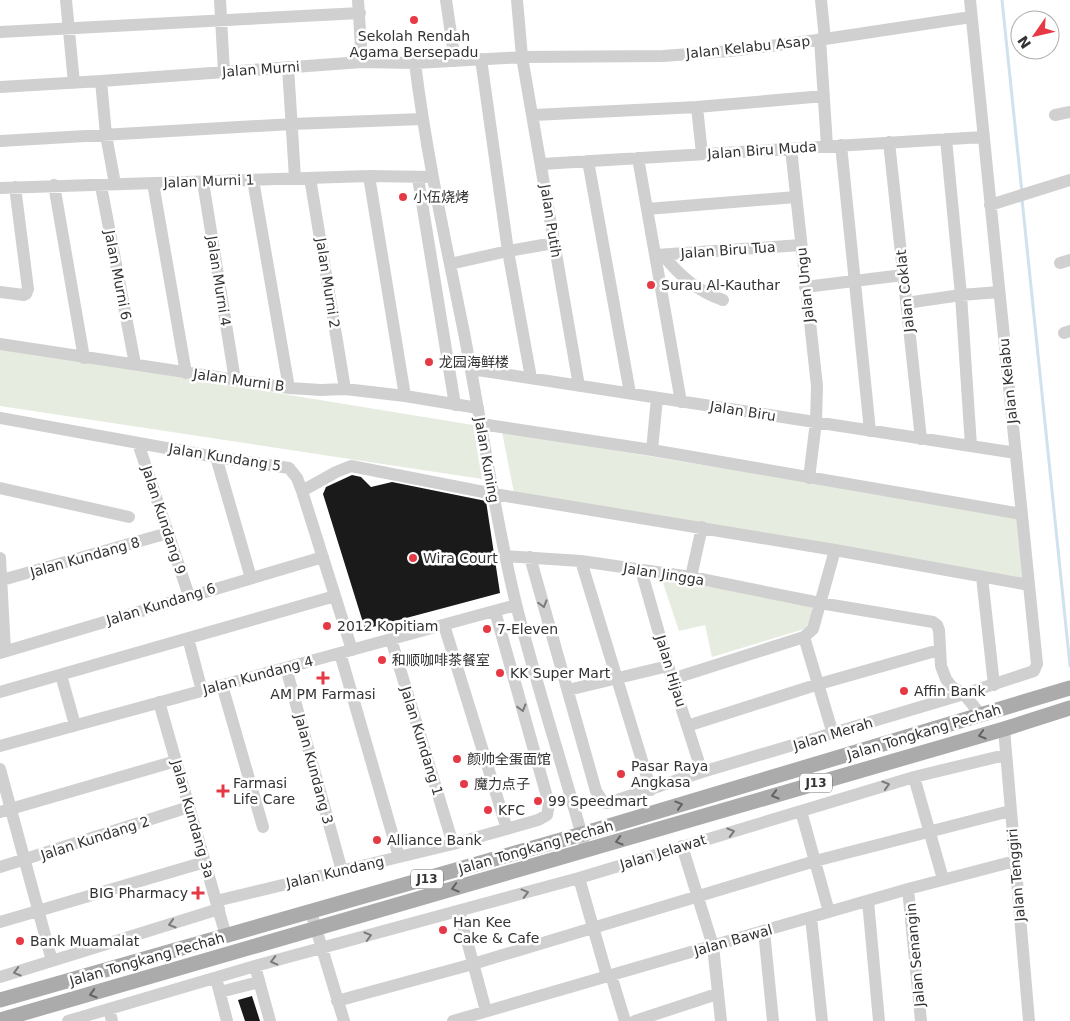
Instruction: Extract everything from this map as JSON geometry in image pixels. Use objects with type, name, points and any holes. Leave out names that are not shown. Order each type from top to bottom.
[{"type":"main road","name":"Jalan Tongkang Pechah","points":[[0,1000],[582,834],[1070,688]]},
{"type":"main road","name":"Jalan Tongkang Pechah","points":[[0,1020],[1004,729],[1070,708]]},
{"type":"street","points":[[66,0],[74,82]]},
{"type":"street","points":[[220,0],[224,72]]},
{"type":"street","points":[[446,0],[455,61]]},
{"type":"street","name":"Jalan Putih","points":[[517,0],[522,57],[534,115],[579,386]]},
{"type":"street","points":[[820,0],[827,146]]},
{"type":"street","name":"Jalan Kelabu","points":[[964,694],[1034,671],[1037,664],[970,0]]},
{"type":"street","points":[[0,32],[221,19],[359,6],[362,62]]},
{"type":"street","name":"Jalan Kelabu Asap","points":[[522,57],[663,56],[730,51],[971,17]]},
{"type":"street","name":"Jalan Murni","points":[[0,86],[101,81],[362,62],[415,63],[522,57]]},
{"type":"street","points":[[481,60],[508,251],[531,378]]},
{"type":"street","name":"Jalan Kuning","points":[[415,63],[432,177],[471,369],[505,556],[516,605],[586,850]]},
{"type":"street","points":[[288,67],[295,178]]},
{"type":"street","points":[[101,81],[106,135],[115,184]]},
{"type":"street","points":[[534,115],[697,107],[824,96]]},
{"type":"street","points":[[697,107],[702,154]]},
{"type":"street","points":[[1055,115],[1070,112]]},
{"type":"street","points":[[0,141],[292,124],[422,119]]},
{"type":"street","name":"Jalan Biru Muda","points":[[542,164],[983,136]]},
{"type":"street","points":[[946,139],[961,295],[971,446]]},
{"type":"street","name":"Jalan Coklat","points":[[889,142],[921,439]]},
{"type":"street","points":[[841,146],[870,431]]},
{"type":"street","name":"Jalan Ungu","points":[[791,149],[817,386],[816,422],[809,478]]},
{"type":"street","points":[[638,158],[647,209],[660,255],[681,402]]},
{"type":"street","points":[[588,162],[630,394]]},
{"type":"street","points":[[369,176],[405,396]]},
{"type":"street","name":"Jalan Murni 1","points":[[0,188],[369,176],[432,177]]},
{"type":"street","name":"Jalan Murni 2","points":[[310,178],[345,389]]},
{"type":"street","points":[[418,178],[455,405]]},
{"type":"street","points":[[253,180],[289,388]]},
{"type":"street","points":[[990,205],[1070,180]]},
{"type":"street","name":"Jalan Murni 4","points":[[203,182],[235,380]]},
{"type":"street","points":[[153,183],[186,373]]},
{"type":"street","points":[[54,185],[84,358]]},
{"type":"street","name":"Jalan Murni 6","points":[[101,186],[135,364]]},
{"type":"street","points":[[0,292],[24,295],[28,290],[15,187]]},
{"type":"street","points":[[647,209],[796,197]]},
{"type":"street","points":[[450,264],[554,243]]},
{"type":"street","name":"Jalan Biru Tua","points":[[660,255],[801,245]]},
{"type":"street","points":[[660,255],[690,284],[710,296],[723,300]]},
{"type":"street","points":[[805,287],[903,276]]},
{"type":"street","points":[[906,303],[999,292]]},
{"type":"street","name":"Jalan Murni B","points":[[0,344],[289,388],[345,389],[405,396],[478,408]]},
{"type":"street","name":"Jalan Biru","points":[[471,369],[1016,453]]},
{"type":"street","points":[[652,450],[657,398]]},
{"type":"street","name":"Jalan Kundang 5","points":[[0,418],[216,457],[290,468],[297,478],[302,491],[335,596],[346,651],[399,857]]},
{"type":"street","points":[[481,424],[652,450],[1022,514]]},
{"type":"street","name":"Jalan Kundang 9","points":[[138,443],[189,596]]},
{"type":"street","points":[[216,457],[251,578]]},
{"type":"street","points":[[302,491],[351,466],[494,494],[702,527],[1029,585]]},
{"type":"street","points":[[0,488],[129,517]]},
{"type":"street","points":[[691,578],[702,527]]},
{"type":"street","name":"Jalan Kundang 8","points":[[2,580],[168,534]]},
{"type":"street","points":[[672,679],[804,637],[813,629],[835,550]]},
{"type":"street","name":"Jalan Jingga","points":[[505,556],[581,561],[641,570],[933,622],[939,630],[941,666],[946,679],[951,686],[964,694],[980,714]]},
{"type":"street","name":"Jalan Kundang 6","points":[[2,652],[323,557]]},
{"type":"street","points":[[530,557],[568,690],[668,666]]},
{"type":"street","points":[[0,558],[2,580],[2,652]]},
{"type":"street","points":[[581,561],[651,790]]},
{"type":"street","name":"Jalan Hijau","points":[[641,570],[668,666],[702,772]]},
{"type":"street","points":[[982,577],[994,685]]},
{"type":"street","points":[[0,692],[335,596]]},
{"type":"street","name":"Jalan Kundang 4","points":[[0,746],[516,605]]},
{"type":"street","name":"Jalan Kundang","points":[[0,977],[52,962],[217,905],[538,820],[546,814],[549,804],[495,611]]},
{"type":"street","points":[[444,625],[506,829]]},
{"type":"street","points":[[804,637],[834,734]]},
{"type":"street","points":[[188,638],[202,691]]},
{"type":"street","name":"Jalan Kundang 1","points":[[391,639],[453,844]]},
{"type":"street","points":[[688,726],[819,684],[940,650]]},
{"type":"street","name":"Jalan Kundang 3","points":[[286,668],[342,871]]},
{"type":"street","points":[[61,675],[75,726]]},
{"type":"street","points":[[222,685],[263,827]]},
{"type":"street","name":"Jalan Merah","points":[[568,690],[590,773],[600,798],[603,802],[608,803],[702,772],[964,694]]},
{"type":"street","name":"Jalan Kundang 3a","points":[[159,702],[226,936]]},
{"type":"street","name":"Jalan Tenggiri","points":[[1004,729],[1029,1021]]},
{"type":"street","name":"Jalan Jelawat","points":[[68,1021],[111,1015],[255,966],[579,878],[914,777],[1006,755]]},
{"type":"street","points":[[5,810],[176,760]]},
{"type":"street","points":[[0,769],[5,810],[25,860],[52,962]]},
{"type":"street","points":[[914,777],[943,879]]},
{"type":"street","name":"Jalan Kundang 2","points":[[0,867],[189,807]]},
{"type":"street","points":[[801,811],[829,912]]},
{"type":"street","points":[[337,1001],[473,964],[815,861],[929,830],[1010,811]]},
{"type":"street","points":[[682,846],[713,946],[721,1021]]},
{"type":"street","points":[[0,922],[205,862]]},
{"type":"street","name":"Jalan Bawal","points":[[453,1021],[492,1014],[609,976],[811,917],[943,879],[1015,862]]},
{"type":"street","points":[[579,878],[624,1021]]},
{"type":"street","name":"Jalan Senangin","points":[[908,889],[921,1021]]},
{"type":"street","points":[[868,901],[879,1021]]},
{"type":"street","points":[[459,911],[473,964],[492,1014]]},
{"type":"street","points":[[311,912],[344,1021]]},
{"type":"street","points":[[811,917],[822,1021]]},
{"type":"street","points":[[764,931],[774,1021]]},
{"type":"street","points":[[255,966],[270,1021]]},
{"type":"street","points":[[216,978],[227,1021]]},
{"type":"street","points":[[220,992],[259,982]]},
{"type":"street","points":[[635,1021],[717,994]]},
{"type":"shaded area","points":[[0,348],[473,425],[482,479],[0,406]]},
{"type":"shaded area","points":[[502,432],[1021,517],[1027,579],[514,493]]},
{"type":"shaded area","points":[[662,580],[811,602],[814,625],[712,657],[705,625],[679,631]]},
{"type":"building","points":[[352,475],[361,477],[371,487],[392,482],[486,501],[500,593],[365,629],[323,494],[326,487]]},
{"type":"building","points":[[252,996],[260,1021],[245,1021],[238,1000]]},
{"type":"waterway","points":[[1002,0],[1022,193]]},
{"type":"waterway","points":[[1022,199],[1070,666]]},
{"type":"place","name":"Sekolah Rendah Agama Bersepadu","points":[[414,20]]},
{"type":"place","name":"小伍烧烤","points":[[403,197]]},
{"type":"place","name":"Surau Al-Kauthar","points":[[651,285]]},
{"type":"place","name":"龙园海鲜楼","points":[[429,362]]},
{"type":"place","name":"Wira Court","points":[[413,558]]},
{"type":"place","name":"2012 Kopitiam","points":[[327,626]]},
{"type":"place","name":"7-Eleven","points":[[487,629]]},
{"type":"place","name":"和顺咖啡茶餐室","points":[[382,660]]},
{"type":"place","name":"KK Super Mart","points":[[500,673]]},
{"type":"place","name":"AM PM Farmasi","points":[[323,678]]},
{"type":"place","name":"Affin Bank","points":[[904,691]]},
{"type":"place","name":"颜帅全蛋面馆","points":[[457,759]]},
{"type":"place","name":"Pasar Raya Angkasa","points":[[621,774]]},
{"type":"place","name":"魔力点子","points":[[464,784]]},
{"type":"place","name":"Farmasi Life Care","points":[[223,791]]},
{"type":"place","name":"99 Speedmart","points":[[538,801]]},
{"type":"place","name":"KFC","points":[[488,810]]},
{"type":"place","name":"Alliance Bank","points":[[377,840]]},
{"type":"place","name":"BIG Pharmacy","points":[[198,893]]},
{"type":"place","name":"Han Kee Cake & Cafe","points":[[443,930]]},
{"type":"place","name":"Bank Muamalat","points":[[20,941]]}]
